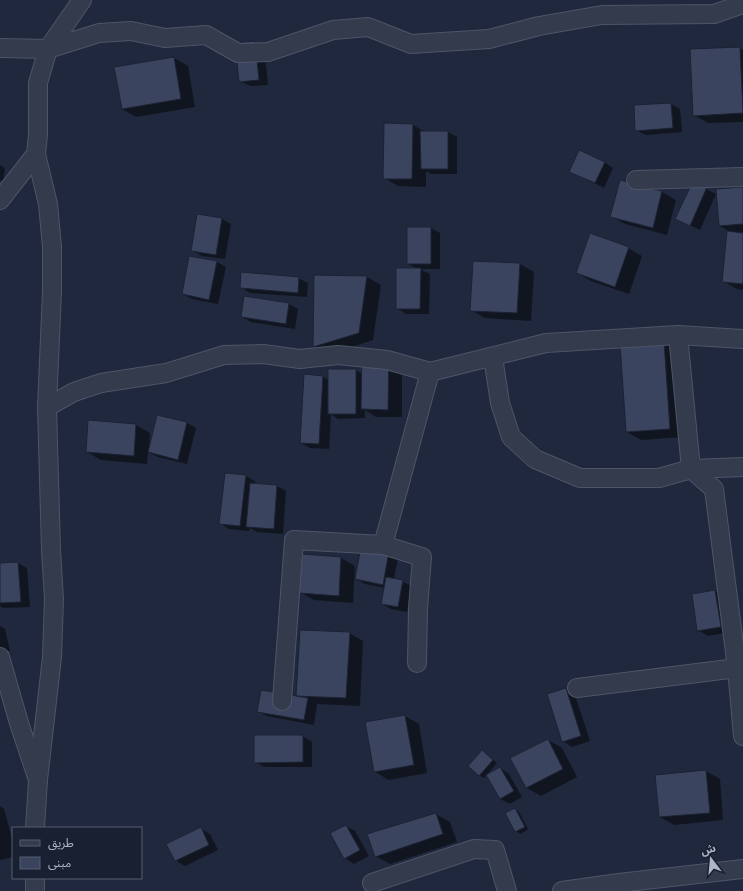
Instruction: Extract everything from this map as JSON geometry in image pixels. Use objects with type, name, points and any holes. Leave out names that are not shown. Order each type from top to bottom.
[{"type":"street","points":[[35,827],[38,780],[52,657],[54,599],[51,550],[47,407],[52,291],[52,247],[48,204],[36,154],[38,134],[38,83],[48,49],[82,0]]},
{"type":"street","points":[[0,48],[48,49],[99,34],[131,31],[165,38],[206,35],[238,53],[268,52],[333,30],[368,27],[411,44],[489,39],[540,26],[602,15],[714,14],[743,4]]},
{"type":"street","points":[[0,200],[36,154]]},
{"type":"street","points":[[636,180],[743,177]]},
{"type":"street","points":[[47,407],[74,392],[101,383],[166,372],[224,355],[263,354],[300,359],[338,355],[387,360],[430,372],[546,343],[678,335],[743,339]]},
{"type":"street","points":[[678,335],[691,469],[714,489],[737,668],[743,736]]},
{"type":"street","points":[[493,357],[500,403],[511,437],[535,459],[580,478],[659,478],[691,469],[743,467]]},
{"type":"street","points":[[383,545],[430,372]]},
{"type":"street","points":[[282,701],[294,540],[383,545],[422,557],[418,609],[417,663]]},
{"type":"street","points":[[0,657],[19,723],[38,780]]},
{"type":"street","points":[[577,688],[737,668]]},
{"type":"street","points":[[372,883],[474,849],[495,850],[507,891]]},
{"type":"street","points":[[562,891],[619,882],[743,869]]},
{"type":"street","points":[[35,879],[35,891]]},
{"type":"building","points":[[255,41],[259,80],[239,82],[235,43]]},
{"type":"building","points":[[740,47],[743,113],[693,116],[690,49]]},
{"type":"building","points":[[174,57],[181,99],[122,109],[114,67]]},
{"type":"building","points":[[671,103],[673,128],[635,131],[634,105]]},
{"type":"building","points":[[384,123],[413,124],[412,179],[383,179]]},
{"type":"building","points":[[420,131],[448,131],[448,169],[421,169]]},
{"type":"building","points":[[579,150],[605,162],[595,183],[569,172]]},
{"type":"building","points":[[620,180],[662,191],[653,228],[610,217]]},
{"type":"building","points":[[693,181],[707,187],[690,226],[675,219]]},
{"type":"building","points":[[743,187],[743,224],[719,226],[716,189]]},
{"type":"building","points":[[197,214],[222,218],[216,255],[191,251]]},
{"type":"building","points":[[407,227],[431,227],[431,264],[407,264]]},
{"type":"building","points":[[727,231],[743,233],[743,284],[722,282]]},
{"type":"building","points":[[590,233],[629,247],[615,287],[576,273]]},
{"type":"building","points":[[189,256],[217,261],[209,300],[182,294]]},
{"type":"building","points":[[473,261],[520,263],[517,313],[470,311]]},
{"type":"building","points":[[396,268],[421,268],[420,309],[396,309]]},
{"type":"building","points":[[241,272],[299,277],[298,293],[240,288]]},
{"type":"building","points":[[314,275],[367,276],[359,333],[313,347]]},
{"type":"building","points":[[244,296],[289,303],[286,324],[241,317]]},
{"type":"building","points":[[664,341],[670,429],[626,432],[620,344]]},
{"type":"building","points":[[362,350],[389,351],[388,410],[361,409]]},
{"type":"building","points":[[328,369],[356,369],[356,414],[328,414]]},
{"type":"building","points":[[304,374],[323,376],[319,444],[300,443]]},
{"type":"building","points":[[157,415],[187,422],[178,460],[148,452]]},
{"type":"building","points":[[88,420],[136,424],[134,456],[86,452]]},
{"type":"building","points":[[225,473],[246,475],[240,526],[219,524]]},
{"type":"building","points":[[250,483],[277,485],[274,529],[246,527]]},
{"type":"building","points":[[362,541],[390,546],[383,585],[355,579]]},
{"type":"building","points":[[302,554],[341,557],[339,596],[299,593]]},
{"type":"building","points":[[18,562],[21,602],[0,603],[0,563]]},
{"type":"building","points":[[386,577],[403,580],[398,607],[381,604]]},
{"type":"building","points":[[715,590],[721,627],[697,631],[692,594]]},
{"type":"building","points":[[300,630],[350,632],[346,698],[296,696]]},
{"type":"building","points":[[566,688],[581,736],[562,742],[547,694]]},
{"type":"building","points":[[261,690],[308,698],[304,720],[257,712]]},
{"type":"building","points":[[405,715],[414,765],[374,772],[365,722]]},
{"type":"building","points":[[254,735],[303,735],[303,762],[254,763]]},
{"type":"building","points":[[548,739],[563,769],[526,788],[510,758]]},
{"type":"building","points":[[482,750],[493,760],[479,776],[468,766]]},
{"type":"building","points":[[500,767],[514,791],[500,799],[486,775]]},
{"type":"building","points":[[706,770],[710,813],[659,817],[655,775]]},
{"type":"building","points":[[515,808],[525,827],[515,832],[505,813]]},
{"type":"building","points":[[436,813],[443,834],[375,857],[367,834]]},
{"type":"building","points":[[346,825],[360,850],[344,859],[330,833]]},
{"type":"building","points":[[201,827],[209,845],[175,861],[166,844]]}]
